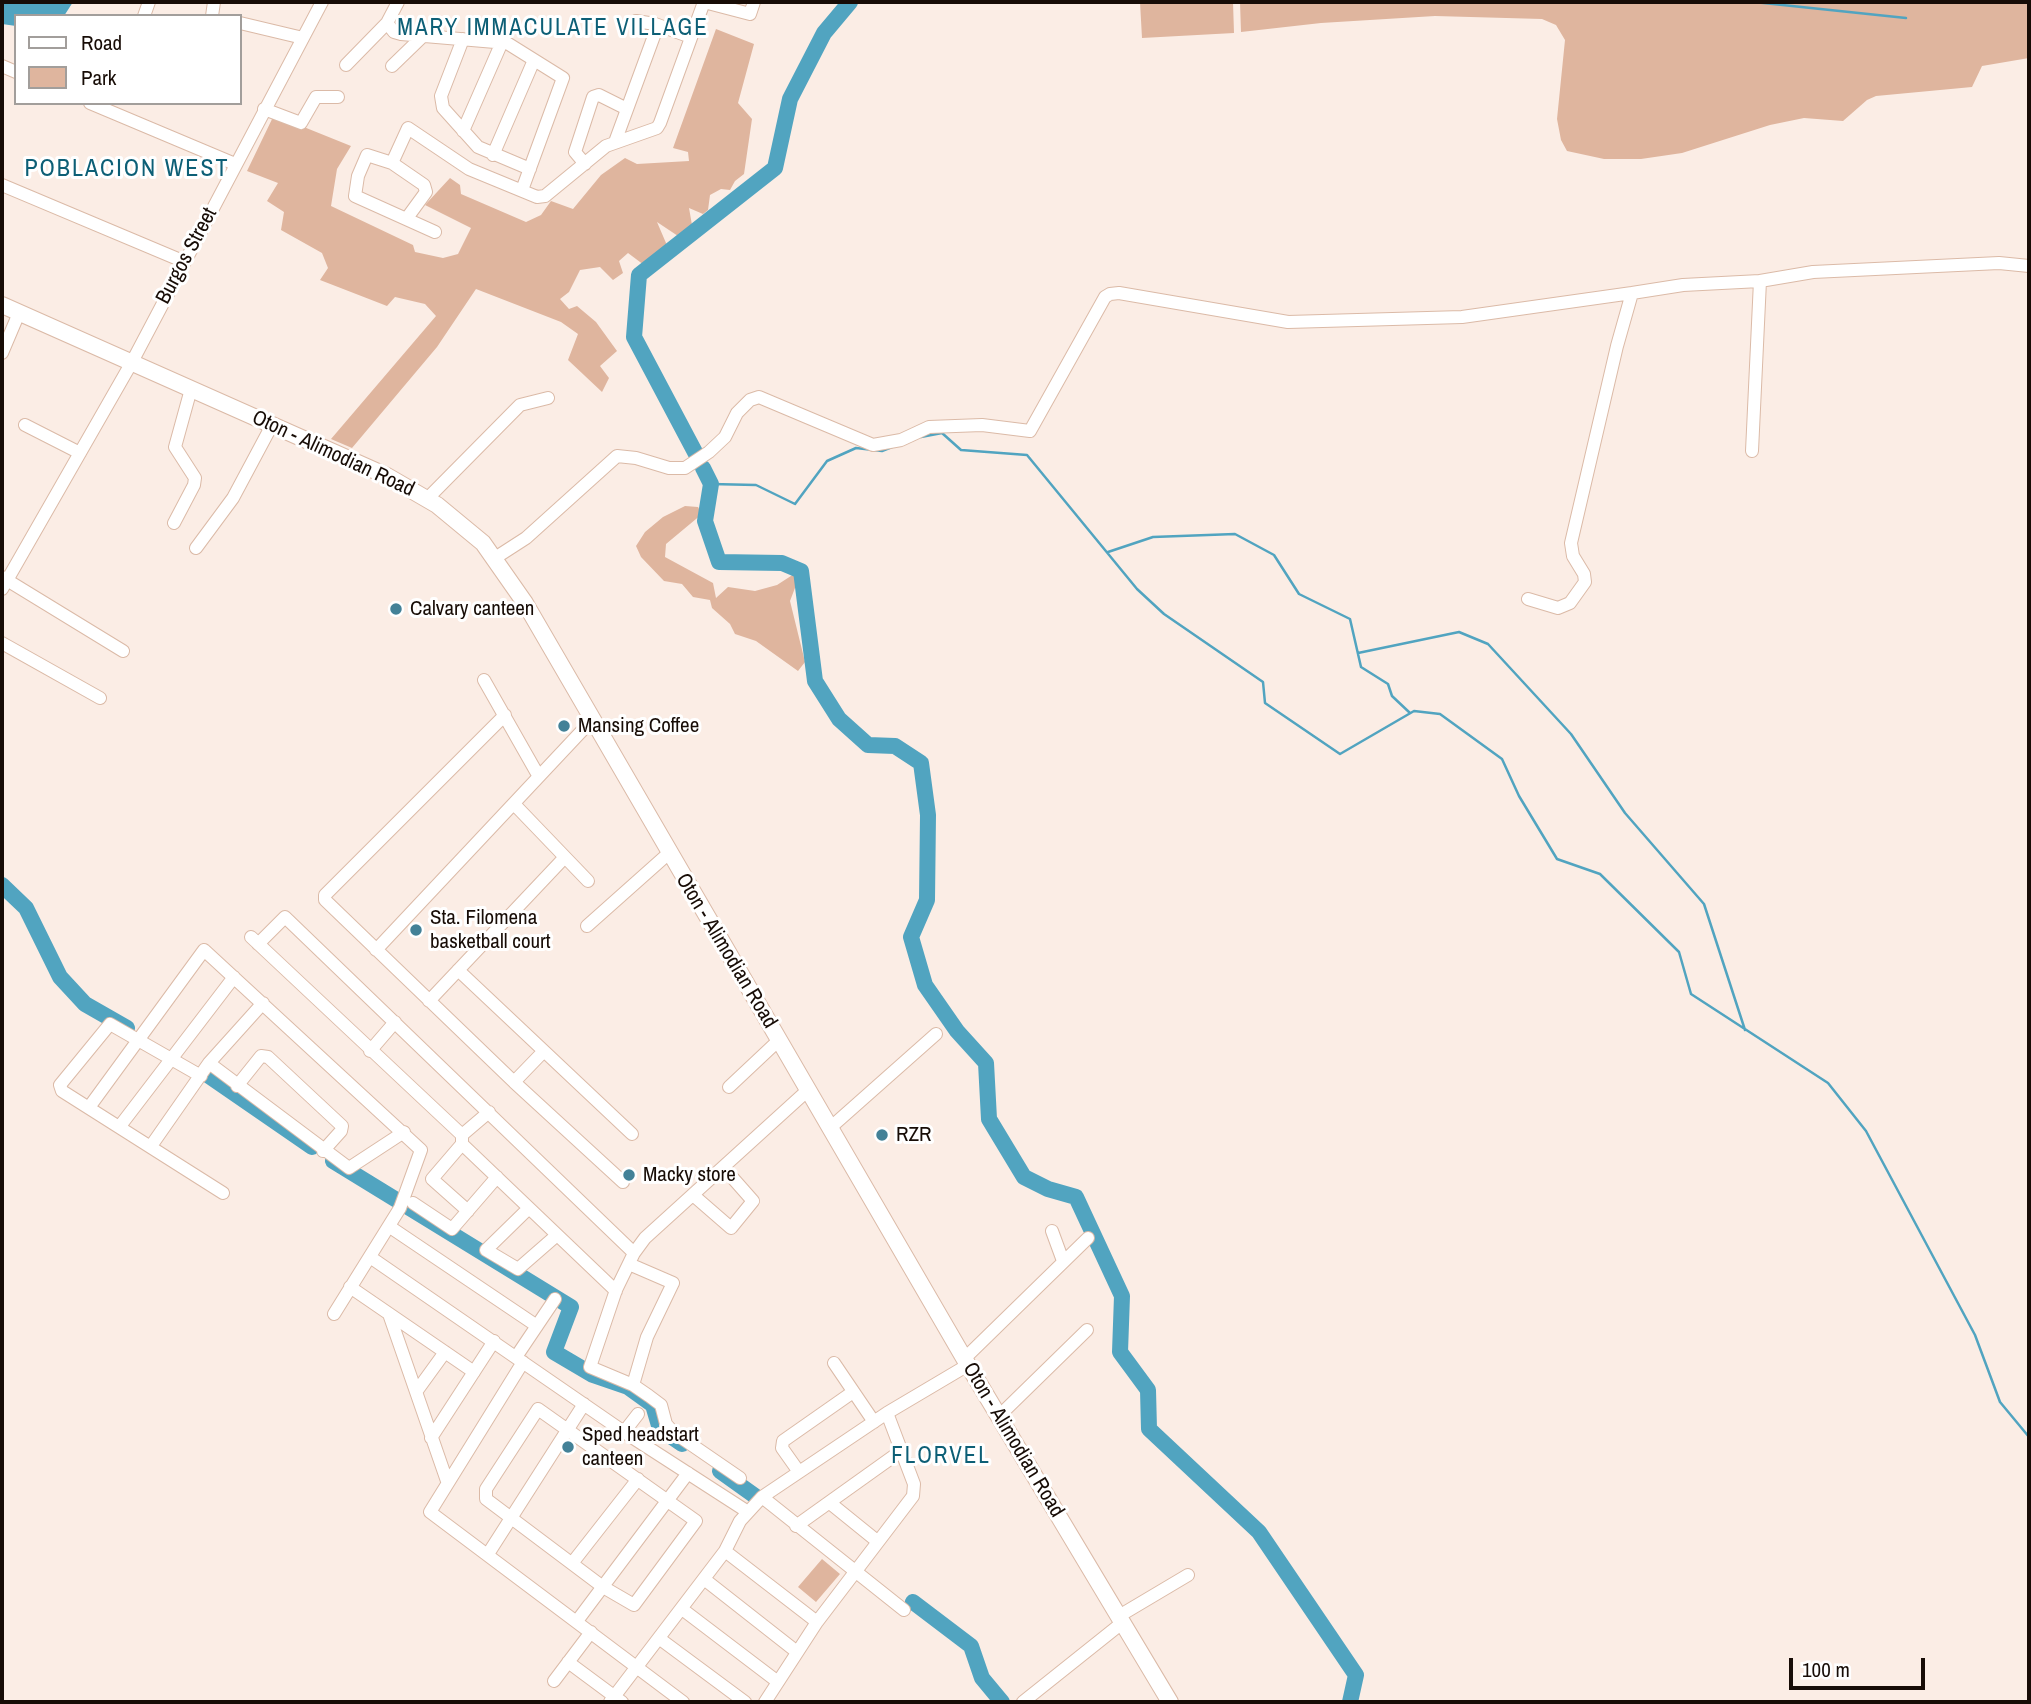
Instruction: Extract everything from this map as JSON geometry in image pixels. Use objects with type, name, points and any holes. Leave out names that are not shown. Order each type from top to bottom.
[{"type":"main road","name":"Oton - Alimodian Road","points":[[2,305],[387,476],[463,524],[495,558],[593,719],[966,1362],[1170,1702]]},
{"type":"street","name":"Burgos Street","points":[[4,582],[132,362],[322,2]]},
{"type":"street","points":[[346,65],[387,23],[398,2]]},
{"type":"street","points":[[392,163],[408,128],[470,169],[537,197],[545,195],[615,142],[651,130],[660,123],[704,2],[750,14],[754,2]]},
{"type":"street","points":[[636,21],[691,37]]},
{"type":"street","points":[[242,23],[303,38]]},
{"type":"street","points":[[387,23],[394,32],[502,42],[563,78],[522,190]]},
{"type":"street","points":[[615,142],[657,25]]},
{"type":"street","points":[[392,66],[423,36]]},
{"type":"street","points":[[463,39],[441,96],[443,107],[478,147],[530,169]]},
{"type":"street","points":[[463,131],[502,42]]},
{"type":"street","points":[[493,155],[534,60]]},
{"type":"street","points":[[585,164],[575,152],[593,97],[599,95],[627,109]]},
{"type":"street","points":[[264,109],[301,123],[316,97],[338,97]]},
{"type":"street","points":[[95,105],[235,164]]},
{"type":"street","points":[[407,218],[426,192],[424,185],[392,163],[367,156],[354,194],[435,232]]},
{"type":"street","points":[[2,185],[185,262]]},
{"type":"street","points":[[495,558],[526,538],[617,456],[636,458],[669,468],[685,468],[725,437],[737,413],[758,397],[873,445],[901,440],[929,427],[982,425],[1030,430],[1105,298],[1110,294],[1119,293],[1288,322],[1462,317],[1684,285],[1759,281],[1814,271],[1999,263],[2029,266]]},
{"type":"street","points":[[1752,451],[1759,281]]},
{"type":"street","points":[[1528,599],[1558,608],[1570,603],[1585,582],[1584,573],[1573,556],[1571,543],[1632,293]]},
{"type":"street","points":[[2,353],[19,313]]},
{"type":"street","points":[[174,523],[195,478],[175,447],[191,389]]},
{"type":"street","points":[[427,499],[520,405],[548,398]]},
{"type":"street","points":[[25,425],[80,453]]},
{"type":"street","points":[[195,548],[233,498],[272,425]]},
{"type":"street","points":[[4,582],[124,651]]},
{"type":"street","points":[[2,643],[100,698]]},
{"type":"street","points":[[484,680],[538,775]]},
{"type":"street","points":[[505,715],[325,895],[325,900],[514,1082],[623,1182]]},
{"type":"street","points":[[376,950],[593,719]]},
{"type":"street","points":[[514,804],[588,881]]},
{"type":"street","points":[[587,926],[669,853]]},
{"type":"street","points":[[429,1001],[565,857]]},
{"type":"street","points":[[615,1291],[497,1177],[462,1139],[254,941],[285,917],[489,1112],[631,1258],[673,1283],[648,1337],[633,1385]]},
{"type":"street","points":[[90,1106],[204,950],[420,1147],[421,1153],[406,1204],[334,1314]]},
{"type":"street","points":[[458,970],[632,1134]]},
{"type":"street","points":[[120,1126],[169,1058],[234,977]]},
{"type":"street","points":[[151,1146],[209,1063],[263,1003]]},
{"type":"street","points":[[370,1051],[396,1022]]},
{"type":"street","points":[[201,1076],[108,1024],[60,1085],[62,1091],[90,1106],[223,1193]]},
{"type":"street","points":[[830,1128],[936,1034]]},
{"type":"street","points":[[729,1087],[779,1040]]},
{"type":"street","points":[[514,1082],[543,1052]]},
{"type":"street","points":[[237,1086],[261,1056],[268,1057],[342,1126],[341,1131],[323,1151]]},
{"type":"street","points":[[209,1063],[323,1151],[352,1168],[404,1132]]},
{"type":"street","points":[[740,1478],[673,1432],[666,1424],[661,1405],[633,1385],[590,1367],[615,1291],[631,1258],[693,1195],[808,1090]]},
{"type":"street","points":[[468,1211],[432,1179],[462,1139],[489,1112]]},
{"type":"street","points":[[693,1195],[731,1228],[753,1201],[723,1167]]},
{"type":"street","points":[[406,1204],[452,1229],[497,1177]]},
{"type":"street","points":[[529,1208],[486,1250],[518,1269],[557,1235]]},
{"type":"street","points":[[390,1227],[537,1326]]},
{"type":"street","points":[[1052,1231],[1063,1261]]},
{"type":"street","points":[[568,1662],[616,1700],[725,1551],[748,1511],[762,1497],[966,1362],[1088,1238]]},
{"type":"street","points":[[370,1256],[624,1432],[748,1511]]},
{"type":"street","points":[[350,1287],[474,1372]]},
{"type":"street","points":[[555,1299],[430,1512],[683,1702]]},
{"type":"street","points":[[389,1314],[447,1481]]},
{"type":"street","points":[[999,1416],[1087,1330]]},
{"type":"street","points":[[431,1438],[494,1341]]},
{"type":"street","points":[[416,1392],[445,1352]]},
{"type":"street","points":[[834,1363],[874,1422]]},
{"type":"street","points":[[799,1472],[782,1448],[783,1441],[853,1392]]},
{"type":"street","points":[[488,1554],[584,1404]]},
{"type":"street","points":[[543,1410],[638,1479],[696,1521],[639,1602],[629,1605],[486,1499],[484,1494],[534,1412],[543,1410]]},
{"type":"street","points":[[765,1702],[817,1622],[915,1490],[887,1413]]},
{"type":"street","points":[[624,1432],[638,1414]]},
{"type":"street","points":[[796,1526],[901,1451]]},
{"type":"street","points":[[577,1621],[688,1473]]},
{"type":"street","points":[[573,1562],[638,1479]]},
{"type":"street","points":[[762,1497],[904,1610]]},
{"type":"street","points":[[830,1503],[877,1541]]},
{"type":"street","points":[[725,1551],[817,1622]]},
{"type":"street","points":[[1023,1702],[1120,1619],[1188,1575]]},
{"type":"street","points":[[704,1579],[797,1652]]},
{"type":"street","points":[[682,1609],[778,1682]]},
{"type":"street","points":[[554,1681],[590,1632]]},
{"type":"street","points":[[660,1639],[745,1702]]},
{"type":"green space","points":[[1140,2],[1233,2],[1234,33],[1142,38]]},
{"type":"green space","points":[[1240,2],[2029,2],[2029,58],[1982,66],[1972,87],[1876,96],[1867,100],[1843,121],[1804,118],[1770,125],[1682,153],[1641,159],[1604,159],[1567,151],[1561,140],[1557,119],[1565,40],[1556,25],[1542,19],[1435,16],[1321,23],[1241,32]]},
{"type":"green space","points":[[716,29],[754,44],[738,103],[752,119],[744,174],[735,181],[730,190],[721,189],[710,195],[708,210],[703,214],[689,208],[692,225],[678,236],[657,222],[672,257],[652,271],[628,253],[619,261],[623,273],[613,280],[600,267],[580,270],[569,292],[560,299],[569,309],[577,306],[596,322],[617,351],[600,366],[609,378],[602,392],[568,360],[578,334],[561,322],[476,289],[437,347],[352,448],[331,439],[436,316],[425,304],[395,297],[387,306],[320,280],[328,268],[322,253],[281,230],[284,212],[267,201],[278,183],[247,171],[274,115],[351,146],[337,169],[331,206],[413,245],[415,252],[443,258],[458,254],[471,228],[425,205],[450,178],[460,185],[461,194],[526,222],[541,215],[551,201],[573,209],[601,175],[625,158],[637,164],[689,161],[688,152],[673,148]]},
{"type":"green space","points":[[685,506],[698,507],[702,514],[666,544],[665,557],[713,583],[716,598],[728,587],[755,591],[777,585],[794,574],[798,580],[790,601],[805,662],[798,671],[756,641],[735,634],[730,624],[712,608],[710,600],[693,597],[682,584],[664,581],[641,557],[636,546],[645,532],[663,517]]},
{"type":"green space","points":[[822,1559],[840,1574],[816,1602],[798,1587]]},
{"type":"water","points":[[2,2],[73,2],[65,14],[14,14],[14,26],[2,24]]},
{"type":"waterway","points":[[696,454],[634,337],[639,275],[775,168],[790,99],[824,33],[850,2]]},
{"type":"waterway","points":[[1754,2],[1906,18]]},
{"type":"waterway","points":[[921,437],[942,433],[961,450],[1027,455],[1137,589],[1164,614],[1263,682],[1265,703],[1340,754],[1414,711],[1440,714],[1502,759],[1519,796],[1557,859],[1600,874],[1679,952],[1691,994],[1828,1083],[1866,1131],[1975,1335],[2000,1402],[2029,1437]]},
{"type":"waterway","points":[[711,484],[756,485],[795,504],[827,461],[856,448],[882,451],[892,447]]},
{"type":"waterway","points":[[703,468],[711,484],[705,521],[719,562],[782,563],[801,571],[815,681],[839,719],[868,745],[895,746],[921,763],[928,815],[927,900],[911,937],[925,985],[957,1031],[986,1063],[989,1119],[1024,1177],[1048,1189],[1076,1197],[1122,1296],[1120,1352],[1148,1390],[1149,1429],[1259,1532],[1356,1675],[1350,1702]]},
{"type":"waterway","points":[[1108,552],[1153,537],[1235,534],[1274,555],[1299,594],[1350,619],[1361,667],[1388,684],[1392,696],[1410,713]]},
{"type":"waterway","points":[[1358,653],[1459,632],[1488,644],[1571,734],[1625,813],[1704,904],[1745,1030]]},
{"type":"waterway","points":[[2,885],[26,908],[60,977],[85,1004],[127,1028]]},
{"type":"waterway","points":[[209,1076],[312,1147]]},
{"type":"waterway","points":[[333,1161],[571,1307],[554,1352],[593,1375],[628,1387],[653,1405],[660,1429],[682,1444]]},
{"type":"waterway","points":[[720,1471],[755,1496]]},
{"type":"waterway","points":[[913,1602],[971,1646],[982,1678],[1002,1702]]},
{"type":"place","name":"Calvary canteen","points":[[396,609]]},
{"type":"place","name":"Mansing Coffee","points":[[564,726]]},
{"type":"place","name":"Sta. Filomena basketball court","points":[[416,930]]},
{"type":"place","name":"RZR","points":[[882,1135]]},
{"type":"place","name":"Macky store","points":[[629,1175]]},
{"type":"place","name":"Sped headstart canteen","points":[[568,1447]]},
{"type":"district","name":"MARY IMMACULATE VILLAGE","points":[[553,29]]},
{"type":"district","name":"POBLACION WEST","points":[[127,170]]},
{"type":"district","name":"FLORVEL","points":[[941,1457]]}]
